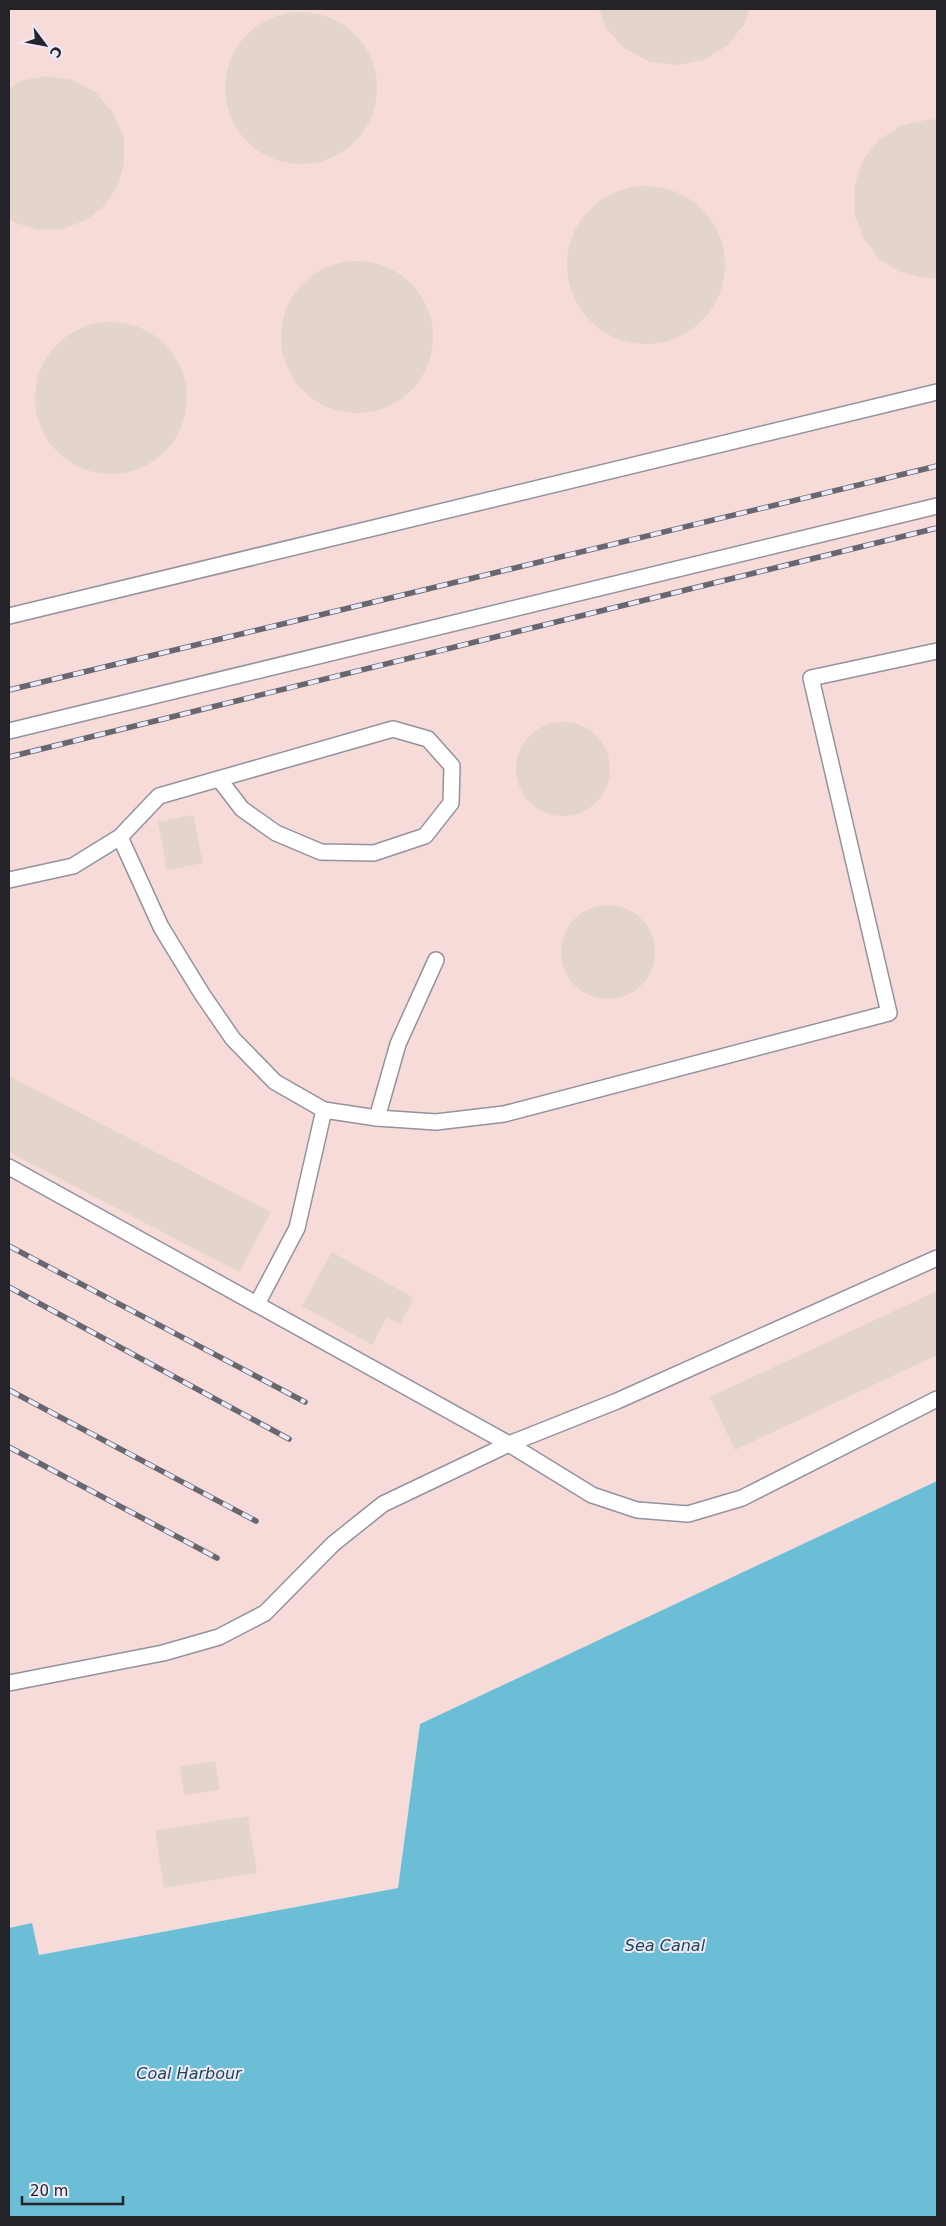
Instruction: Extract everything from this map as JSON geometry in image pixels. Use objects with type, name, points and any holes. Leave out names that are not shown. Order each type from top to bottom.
[{"type":"lane","points":[[9,616],[937,392]]},
{"type":"lane","points":[[9,731],[937,506]]},
{"type":"lane","points":[[120,837],[161,927],[202,994],[233,1039],[275,1082],[324,1110],[377,1118],[436,1122],[504,1114],[889,1013],[811,678],[937,651]]},
{"type":"lane","points":[[9,880],[73,866],[120,837],[159,796],[393,728],[428,739],[452,766],[451,803],[425,836],[374,853],[321,852],[276,833],[242,809],[219,779]]},
{"type":"lane","points":[[377,1118],[398,1044],[436,960]]},
{"type":"lane","points":[[257,1304],[297,1228],[324,1110]]},
{"type":"lane","points":[[9,1167],[509,1444],[592,1495],[637,1510],[688,1514],[742,1498],[937,1399]]},
{"type":"lane","points":[[9,1683],[163,1653],[219,1637],[265,1613],[332,1544],[382,1504],[509,1444],[617,1400],[937,1258]]},
{"type":"shaded area","points":[[9,9],[937,9],[937,1481],[420,1724],[398,1888],[38,1955],[9,1928]]},
{"type":"water","name":"Sea Canal","points":[[937,1481],[937,2217],[9,2217],[9,1928],[32,1923],[39,1955],[398,1888],[420,1724]]},
{"type":"building","points":[[599,9],[749,9],[745,23],[728,45],[704,60],[677,65],[650,62],[625,49],[606,28]]},
{"type":"building","points":[[301,12],[316,13],[330,18],[355,34],[371,59],[376,73],[376,103],[371,117],[355,142],[330,158],[316,163],[301,164],[286,163],[272,158],[247,142],[231,117],[226,103],[225,88],[226,73],[231,59],[247,34],[272,18],[286,13]]},
{"type":"building","points":[[47,76],[73,80],[96,93],[114,114],[124,139],[124,163],[118,186],[104,206],[86,220],[63,229],[39,230],[9,219],[9,89],[20,81]]},
{"type":"building","points":[[930,119],[937,120],[937,278],[925,278],[900,272],[879,259],[864,239],[855,216],[854,188],[862,162],[879,140],[902,125]]},
{"type":"building","points":[[654,186],[669,189],[683,195],[702,209],[712,221],[722,242],[725,265],[722,288],[712,309],[702,321],[690,331],[669,341],[654,344],[638,344],[623,341],[602,331],[580,309],[568,280],[567,257],[570,242],[580,221],[602,199],[631,187]]},
{"type":"building","points":[[357,261],[372,262],[386,267],[411,283],[427,308],[432,322],[432,352],[427,366],[411,391],[386,407],[372,412],[357,413],[342,412],[328,407],[303,391],[287,366],[282,352],[281,337],[282,322],[287,308],[303,283],[328,267],[342,262]]},
{"type":"building","points":[[111,322],[126,323],[140,328],[165,344],[181,369],[186,383],[186,413],[181,427],[165,452],[140,468],[126,473],[111,474],[96,473],[82,468],[57,452],[41,427],[36,413],[35,398],[36,383],[41,369],[57,344],[82,328],[96,323]]},
{"type":"building","points":[[563,722],[581,725],[596,736],[607,751],[610,769],[607,787],[596,802],[581,813],[563,816],[545,813],[530,802],[519,787],[516,769],[519,751],[530,736],[545,725]]},
{"type":"building","points":[[193,815],[203,863],[167,870],[158,822]]},
{"type":"building","points":[[608,905],[626,908],[641,919],[652,934],[655,952],[652,970],[641,985],[626,996],[608,999],[590,996],[575,985],[564,970],[561,952],[564,934],[575,919],[590,908]]},
{"type":"building","points":[[9,1076],[271,1212],[239,1272],[9,1152]]},
{"type":"building","points":[[332,1252],[414,1298],[400,1324],[387,1317],[372,1345],[302,1306]]},
{"type":"building","points":[[937,1291],[937,1355],[735,1450],[710,1397]]},
{"type":"building","points":[[215,1761],[220,1790],[184,1795],[180,1767]]},
{"type":"building","points":[[248,1816],[257,1873],[164,1888],[155,1831]]},
{"type":"railway","points":[[9,690],[937,466]]},
{"type":"railway","points":[[9,757],[937,528]]},
{"type":"railway","points":[[9,1246],[305,1402]]},
{"type":"railway","points":[[9,1287],[289,1439]]},
{"type":"railway","points":[[9,1390],[256,1521]]},
{"type":"railway","points":[[9,1447],[217,1558]]},
{"type":"water label","name":"Coal Harbour","points":[[189,2073]]}]
